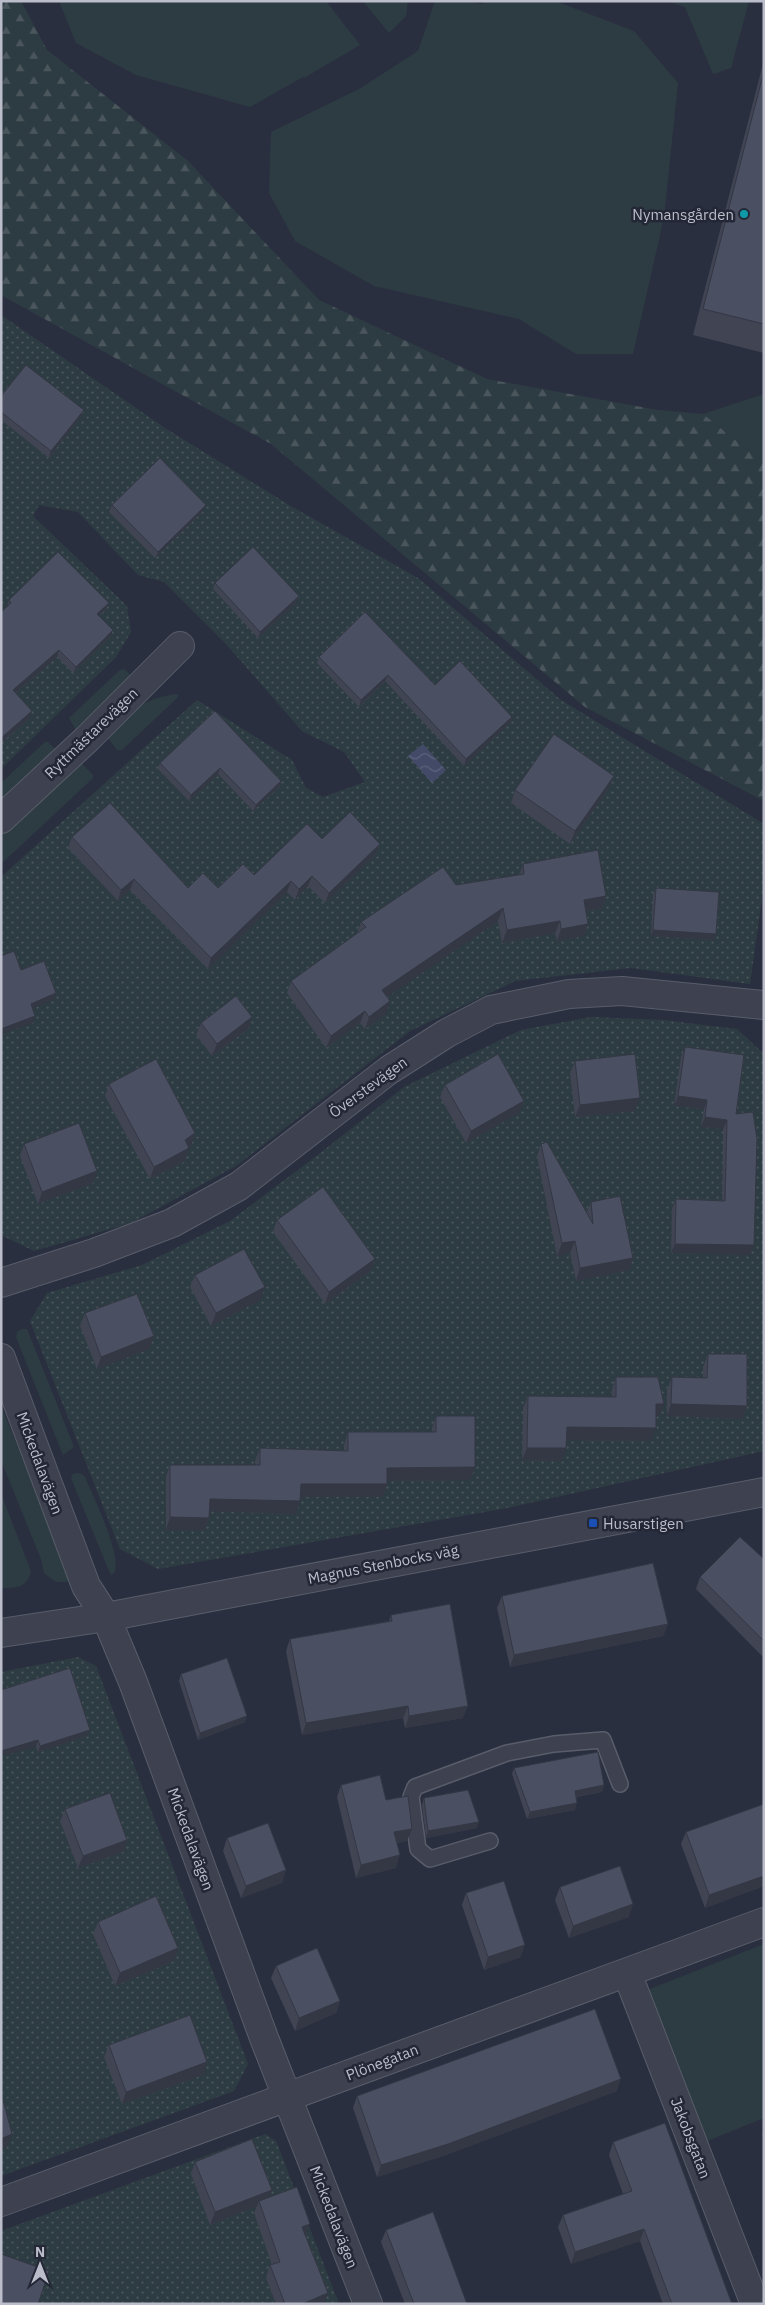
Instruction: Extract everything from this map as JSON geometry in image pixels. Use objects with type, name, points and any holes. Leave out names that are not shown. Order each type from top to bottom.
[{"type":"street","name":"Ryttmästarevägen","points":[[1,819],[87,739],[180,646]]},
{"type":"street","name":"Överstevägen","points":[[1,1283],[94,1253],[172,1223],[239,1186],[389,1070],[447,1033],[491,1010],[569,994],[622,991],[764,1005]]},
{"type":"street","name":"Mickedalavägen","points":[[3,1371],[86,1586],[106,1617],[133,1682],[288,2097],[368,2304]]},
{"type":"street","name":"Magnus Stenbocks väg","points":[[1,1633],[106,1617],[764,1492]]},
{"type":"street","name":"Plönegatan","points":[[1,2202],[764,1922]]},
{"type":"street","name":"Jakobsgatan","points":[[626,1973],[756,2304]]},
{"type":"street","points":[[756,2304],[764,2302]]},
{"type":"lane","points":[[490,1840],[430,1859],[418,1849],[411,1797],[415,1787],[508,1753],[554,1744],[603,1740],[620,1784]]},
{"type":"green space","points":[[1,1],[21,1],[47,50],[188,161],[319,300],[487,379],[658,410],[703,414],[764,463],[764,801],[585,707],[271,444],[1,295]]},
{"type":"green space","points":[[59,1],[326,1],[360,45],[250,107],[136,75],[76,43]]},
{"type":"green space","points":[[363,1],[408,1],[406,16],[389,33]]},
{"type":"green space","points":[[435,1],[468,1],[482,4],[485,1],[555,1],[634,31],[678,83],[664,217],[633,354],[576,354],[519,319],[374,286],[295,241],[269,193],[271,132],[359,89],[418,51]]},
{"type":"green space","points":[[667,1],[749,1],[731,68],[713,74],[685,7]]},
{"type":"green space","points":[[1,315],[165,428],[289,505],[418,578],[561,700],[764,824],[764,883],[750,984],[631,968],[515,981],[410,1031],[236,1166],[131,1223],[34,1251],[1,1235],[1,877],[197,700],[292,760],[306,788],[323,797],[365,782],[344,752],[302,731],[226,644],[164,582],[138,575],[78,512],[39,505],[33,516],[127,606],[131,632],[116,657],[1,769]]},
{"type":"green space","points":[[764,394],[764,463],[703,414]]},
{"type":"green space","points":[[124,669],[132,676],[78,734],[69,718],[120,670]]},
{"type":"green space","points":[[179,695],[177,698],[122,750],[117,750],[108,738],[108,735],[124,719],[138,707],[153,699]]},
{"type":"green space","points":[[45,742],[48,742],[56,750],[1,806],[1,783]]},
{"type":"green space","points":[[78,763],[81,763],[93,775],[93,778],[1,864],[1,836]]},
{"type":"green space","points":[[591,1017],[663,1020],[737,1029],[764,1054],[764,1451],[502,1509],[158,1569],[120,1549],[30,1321],[47,1293],[142,1265],[230,1221],[404,1087],[521,1030]]},
{"type":"green space","points":[[27,1329],[74,1447],[63,1455],[16,1337],[18,1331]]},
{"type":"green space","points":[[1,1405],[67,1569],[69,1580],[67,1582],[56,1582],[44,1573],[41,1559],[1,1460]]},
{"type":"green space","points":[[78,1473],[85,1477],[111,1541],[116,1565],[114,1573],[111,1575],[71,1477],[73,1474]]},
{"type":"green space","points":[[1,1494],[31,1571],[24,1584],[11,1588],[1,1588]]},
{"type":"green space","points":[[78,1657],[96,1666],[248,2064],[234,2091],[1,2176],[1,1672]]},
{"type":"green space","points":[[764,1944],[764,2118],[707,2141],[648,1993],[650,1989]]},
{"type":"green space","points":[[265,2134],[276,2141],[339,2304],[1,2304],[1,2231]]},
{"type":"water","points":[[423,744],[446,770],[432,783],[408,756]]},
{"type":"building","name":"Nymansgården","points":[[764,71],[764,324],[703,309]]},
{"type":"building","points":[[26,365],[84,410],[51,451],[1,412],[1,396]]},
{"type":"building","points":[[160,458],[206,505],[158,552],[112,505]]},
{"type":"building","points":[[253,547],[299,596],[260,632],[215,583]]},
{"type":"building","points":[[58,552],[109,603],[97,614],[113,630],[76,667],[59,650],[13,690],[32,711],[1,738],[1,612],[11,603],[9,600]]},
{"type":"building","points":[[365,612],[435,685],[460,661],[512,717],[466,759],[388,675],[361,700],[319,657]]},
{"type":"building","points":[[215,711],[281,781],[256,805],[220,768],[191,795],[160,763]]},
{"type":"building","points":[[554,734],[614,776],[575,831],[515,790]]},
{"type":"building","points":[[110,803],[188,888],[203,873],[218,888],[243,864],[254,875],[307,824],[322,839],[350,812],[380,844],[329,893],[312,876],[299,889],[291,881],[211,958],[134,879],[121,890],[72,837]]},
{"type":"building","points":[[598,850],[606,896],[584,900],[588,924],[561,929],[560,921],[507,930],[503,908],[382,990],[390,1001],[369,1017],[365,1011],[331,1036],[291,981],[366,927],[361,922],[443,867],[456,885],[524,874],[523,864]]},
{"type":"building","points":[[656,888],[719,892],[716,934],[653,930]]},
{"type":"building","points":[[14,951],[21,970],[44,961],[56,993],[31,1004],[35,1016],[1,1029],[1,956]]},
{"type":"building","points":[[236,996],[252,1017],[217,1044],[201,1023]]},
{"type":"building","points":[[685,1047],[744,1055],[736,1114],[753,1112],[757,1139],[754,1245],[675,1244],[676,1199],[725,1201],[727,1120],[705,1117],[707,1100],[678,1096]]},
{"type":"building","points":[[498,1054],[524,1101],[471,1131],[445,1085]]},
{"type":"building","points":[[635,1054],[640,1098],[580,1105],[575,1061]]},
{"type":"building","points":[[156,1059],[195,1133],[185,1140],[189,1148],[154,1167],[109,1084]]},
{"type":"building","points":[[79,1123],[97,1171],[42,1192],[24,1144]]},
{"type":"building","points":[[547,1142],[593,1224],[591,1202],[620,1196],[633,1258],[580,1268],[575,1241],[562,1243],[541,1144]]},
{"type":"building","points":[[323,1187],[375,1259],[329,1292],[277,1220]]},
{"type":"building","points":[[244,1249],[265,1287],[216,1313],[195,1275]]},
{"type":"building","points":[[137,1294],[154,1336],[101,1357],[85,1313]]},
{"type":"building","points":[[708,1354],[747,1354],[747,1406],[671,1404],[672,1377],[707,1378]]},
{"type":"building","points":[[616,1377],[658,1377],[664,1404],[656,1404],[656,1428],[567,1427],[566,1448],[527,1448],[528,1396],[616,1397]]},
{"type":"building","points":[[436,1416],[475,1416],[475,1467],[387,1468],[387,1484],[301,1484],[300,1501],[210,1499],[209,1518],[170,1517],[170,1465],[260,1465],[260,1448],[348,1451],[348,1432],[436,1432]]},
{"type":"building","points":[[740,1537],[764,1559],[764,1641],[700,1577]]},
{"type":"building","points":[[653,1563],[668,1624],[514,1655],[502,1596]]},
{"type":"building","points":[[450,1604],[468,1706],[409,1716],[408,1706],[306,1723],[290,1639],[392,1621],[391,1615]]},
{"type":"building","points":[[227,1658],[247,1716],[200,1733],[181,1674]]},
{"type":"building","points":[[70,1668],[90,1730],[40,1746],[38,1740],[1,1751],[1,1690]]},
{"type":"building","points":[[598,1752],[604,1785],[575,1791],[577,1803],[530,1812],[514,1768]]},
{"type":"building","points":[[380,1775],[386,1800],[408,1796],[412,1829],[394,1832],[400,1855],[361,1865],[341,1785]]},
{"type":"building","points":[[468,1790],[479,1822],[428,1831],[424,1798]]},
{"type":"building","points":[[110,1793],[127,1840],[83,1856],[65,1809]]},
{"type":"building","points":[[764,1804],[764,1876],[709,1895],[686,1832]]},
{"type":"building","points":[[268,1823],[286,1870],[246,1886],[227,1838]]},
{"type":"building","points":[[620,1866],[633,1904],[573,1926],[560,1887]]},
{"type":"building","points":[[504,1881],[525,1945],[488,1957],[466,1893]]},
{"type":"building","points":[[156,1896],[178,1948],[120,1973],[98,1922]]},
{"type":"building","points":[[317,1948],[340,2001],[299,2018],[276,1966]]},
{"type":"building","points":[[595,2009],[621,2079],[448,2144],[381,2165],[357,2096]]},
{"type":"building","points":[[190,2015],[207,2062],[126,2092],[109,2045]]},
{"type":"building","points":[[1,2092],[12,2134],[1,2139]]},
{"type":"building","points":[[665,2123],[732,2304],[672,2304],[644,2229],[575,2252],[563,2215],[632,2191],[613,2142]]},
{"type":"building","points":[[252,2139],[272,2190],[215,2212],[195,2162]]},
{"type":"building","points":[[297,2187],[310,2224],[302,2227],[328,2293],[302,2304],[285,2304],[270,2265],[280,2262],[259,2201]]},
{"type":"building","points":[[433,2212],[467,2304],[414,2304],[386,2230]]},
{"type":"building","points":[[1,2254],[49,2271],[38,2304],[1,2304]]},
{"type":"place","name":"Nymansgården","points":[[744,214]]},
{"type":"place","name":"Husarstigen","points":[[593,1523]]}]
